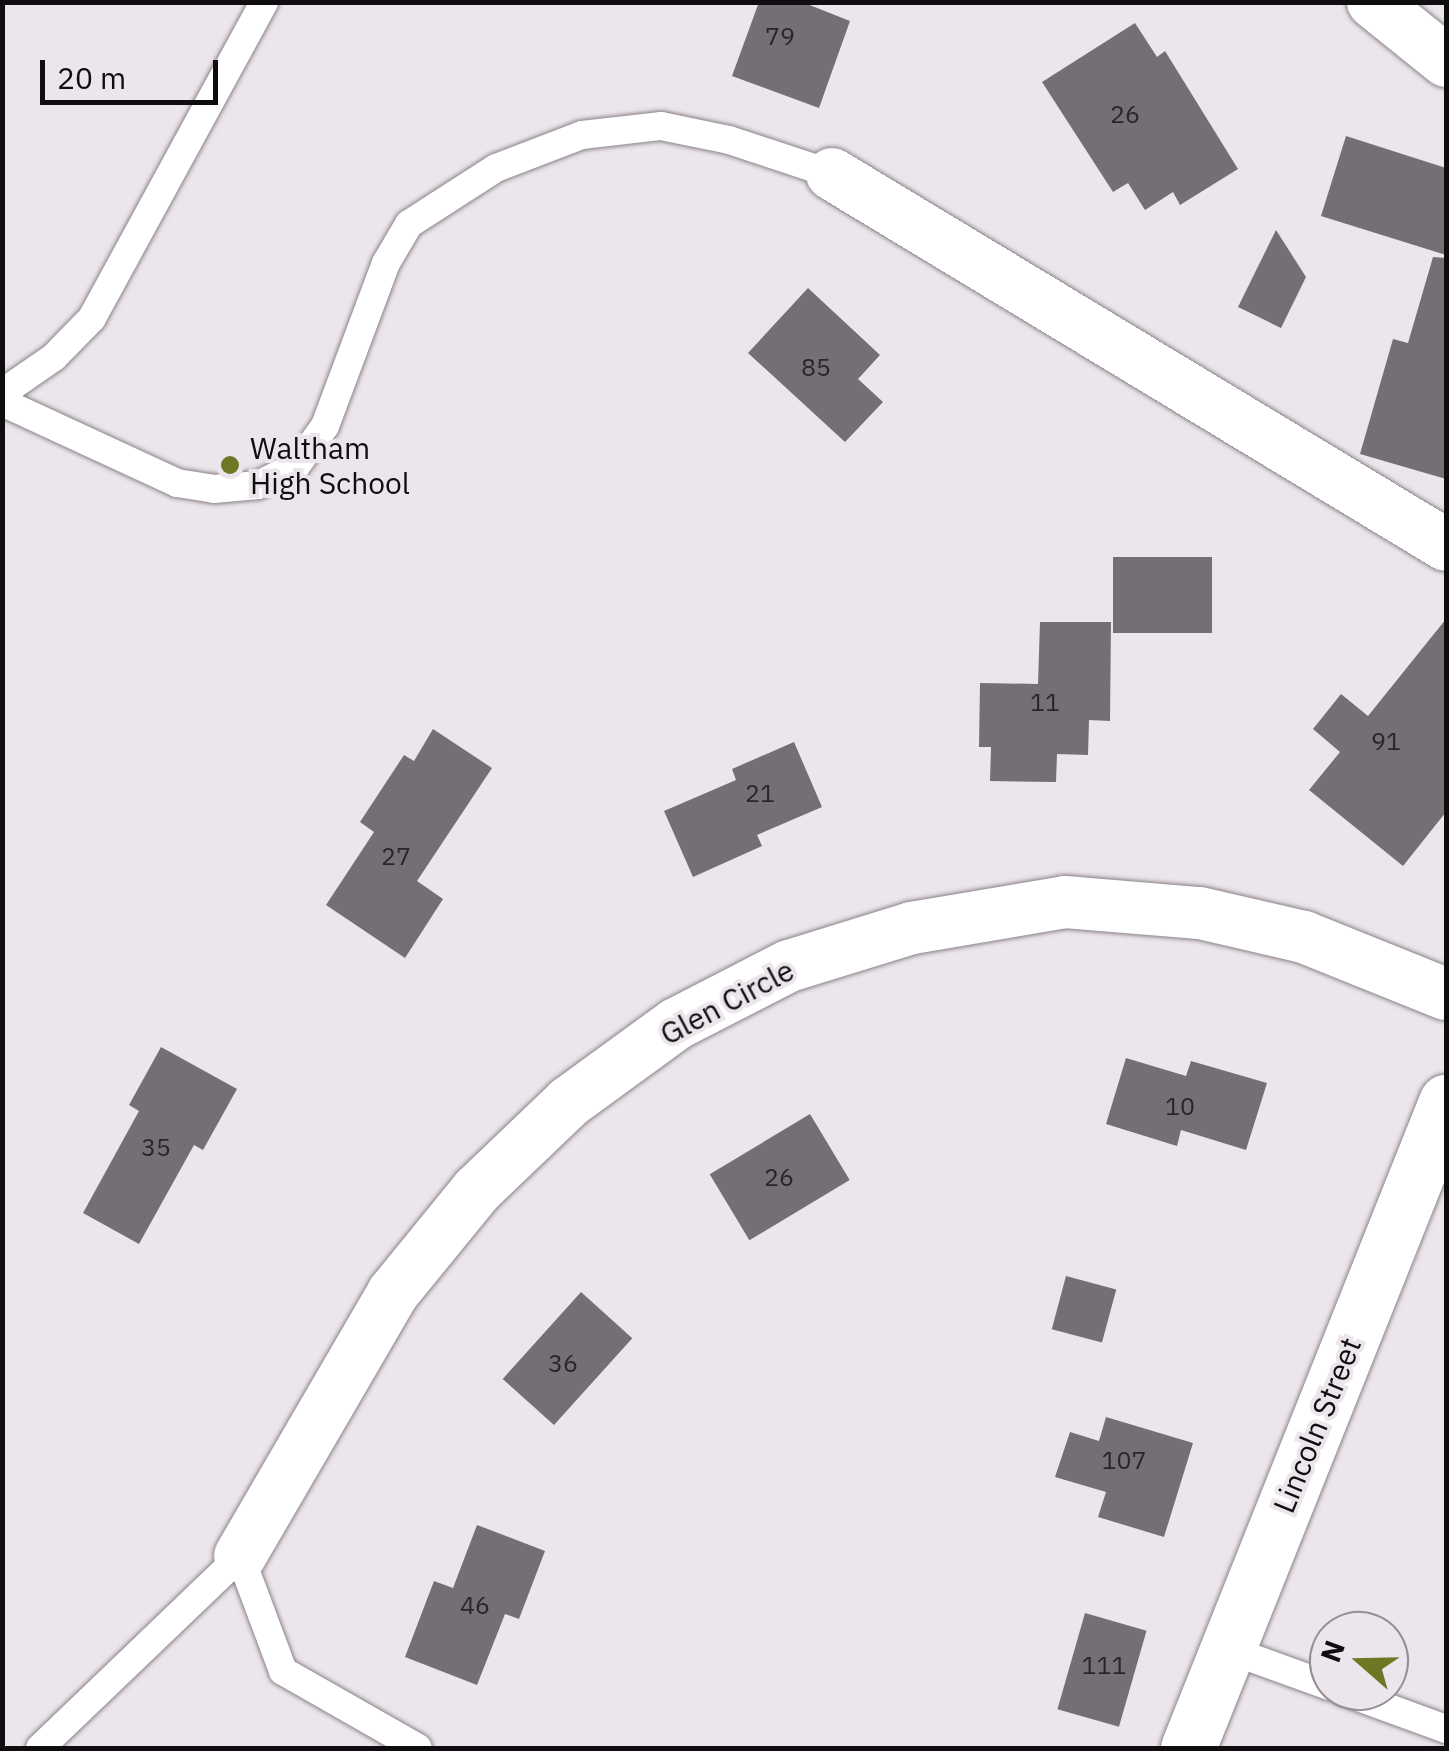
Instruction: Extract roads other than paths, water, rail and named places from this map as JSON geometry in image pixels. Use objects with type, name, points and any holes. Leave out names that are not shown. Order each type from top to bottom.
[{"type":"street","points":[[1373,2],[1446,60]]},
{"type":"street","points":[[832,174],[1446,545]]},
{"type":"street","name":"Glen Circle","points":[[240,1556],[394,1293],[477,1190],[569,1102],[676,1024],[789,966],[912,928],[1065,902],[1200,913],[1304,937],[1446,994]]},
{"type":"street","name":"Lincoln Street","points":[[1188,1748],[1446,1102]]},
{"type":"lane","points":[[2,393],[54,357],[92,318],[264,2]]},
{"type":"lane","points":[[2,402],[176,483],[214,490],[258,485],[296,466],[325,426],[386,264],[409,224],[496,168],[582,135],[661,126],[730,140],[832,174]]},
{"type":"lane","points":[[40,1748],[240,1556],[283,1671],[418,1748]]},
{"type":"lane","points":[[1227,1650],[1309,1679]]},
{"type":"lane","points":[[1397,1711],[1446,1729]]},
{"type":"place","name":"Waltham High School","points":[[230,465]]}]
